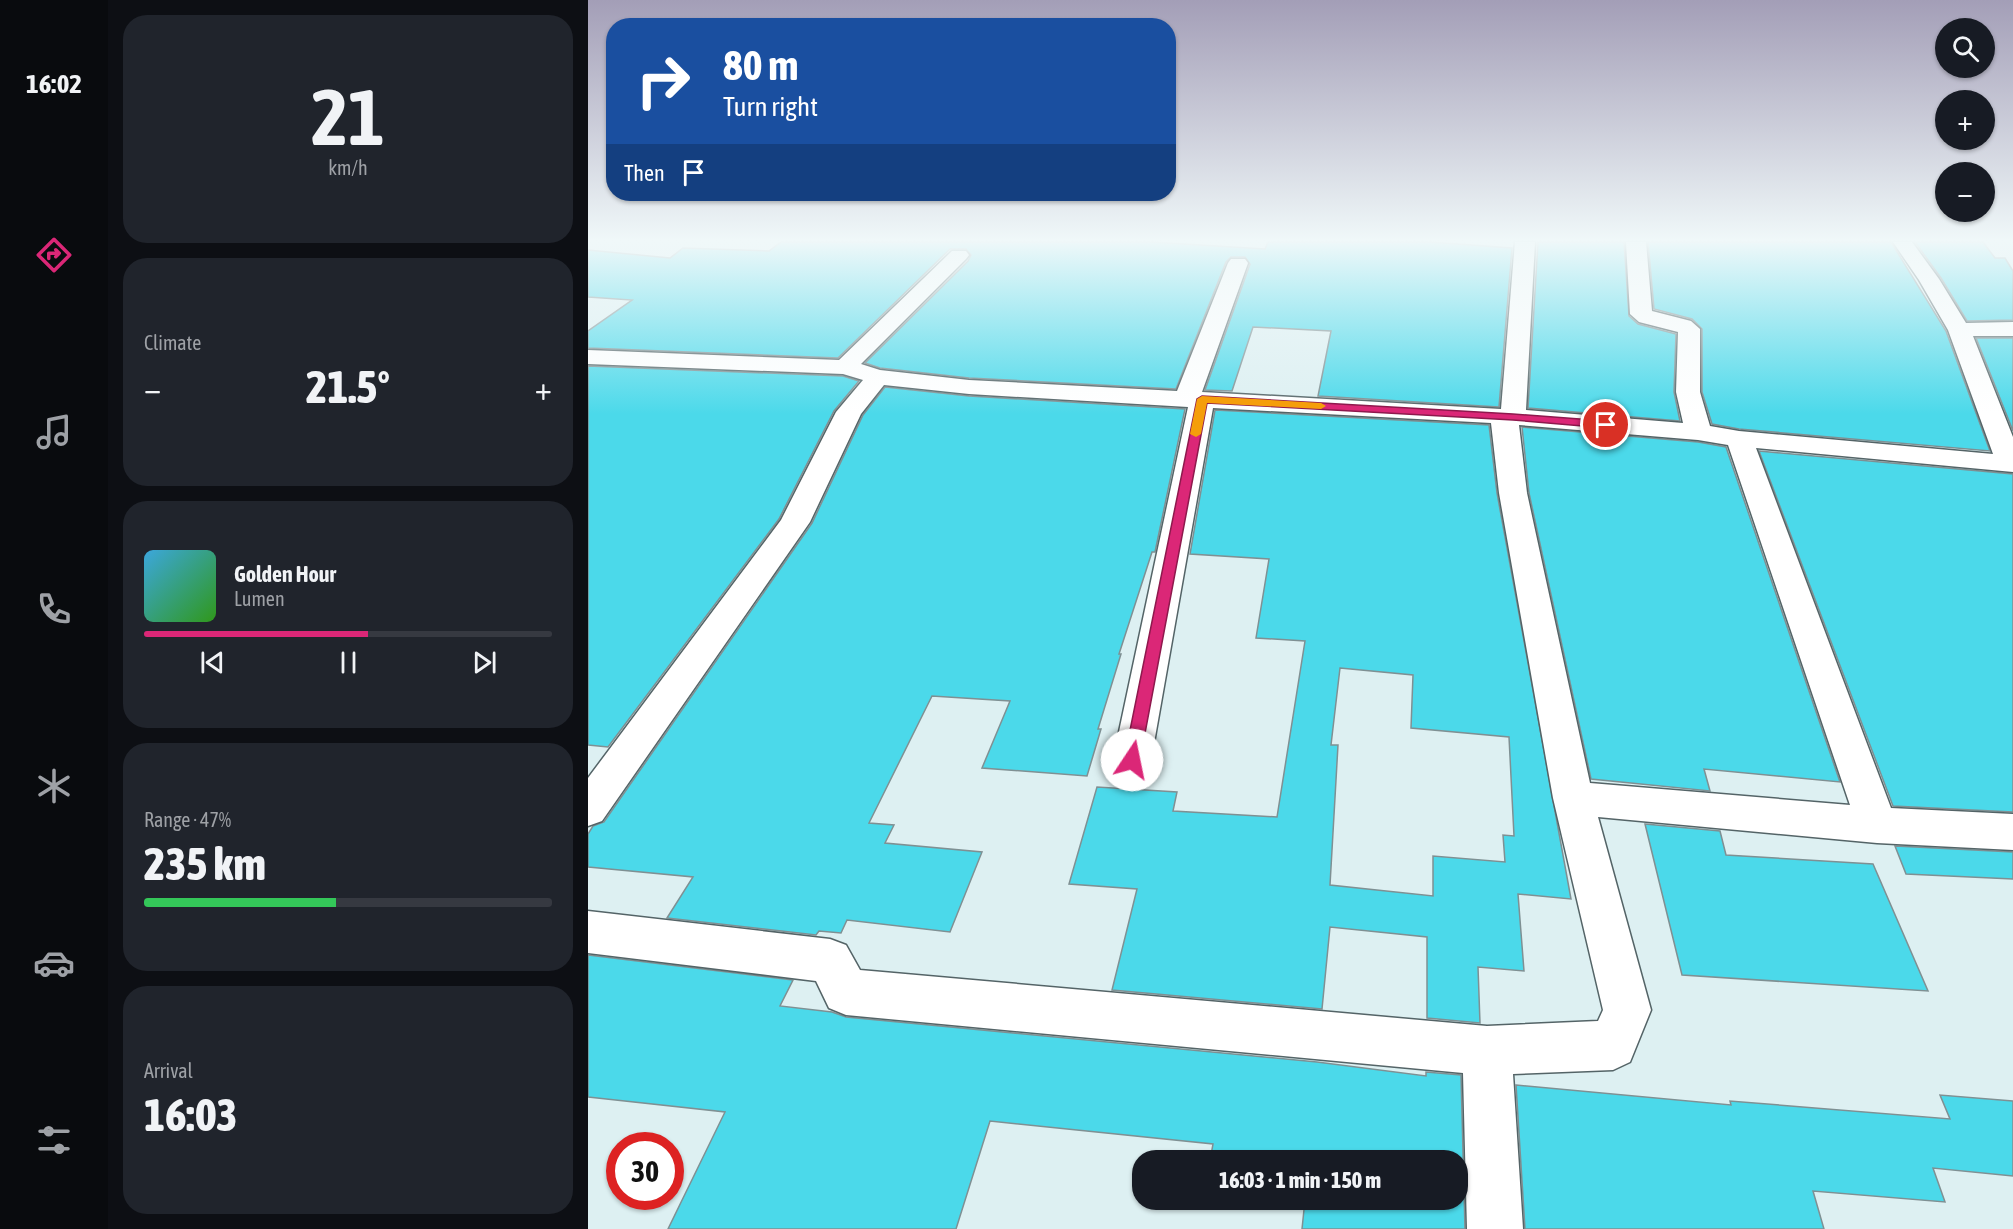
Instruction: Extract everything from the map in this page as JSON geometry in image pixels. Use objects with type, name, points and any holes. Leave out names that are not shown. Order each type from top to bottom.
[{"type":"street","points":[[845,368],[914,299]]},
{"type":"street","points":[[1132,760],[1194,400],[1226,299]]},
{"type":"street","points":[[588,932],[830,961],[846,992],[1487,1052],[1613,1045],[1628,1010],[1573,798],[1513,493],[1504,424],[1513,417],[1521,299]]},
{"type":"street","points":[[1640,299],[1641,314],[1649,320],[1677,322],[1689,329],[1688,392],[1698,432]]},
{"type":"street","points":[[588,357],[845,368],[878,377],[969,387],[1513,417],[1698,432],[1739,439],[2012,464],[1959,330],[1941,299]]},
{"type":"street","points":[[1959,330],[2013,329]]},
{"type":"street","points":[[588,809],[795,522],[849,412],[878,377]]},
{"type":"street","points":[[1739,439],[1877,825]]},
{"type":"street","points":[[1573,798],[1877,825],[2013,832]]},
{"type":"street","points":[[1487,1052],[1495,1229]]},
{"type":"building","points":[[623,299],[898,299],[838,358],[588,348],[588,331],[632,300]]},
{"type":"building","points":[[929,299],[1211,299],[1176,389],[969,378],[880,368],[865,363]]},
{"type":"building","points":[[1237,299],[1508,299],[1499,407],[1318,396],[1331,331],[1253,327],[1232,391],[1205,390]]},
{"type":"building","points":[[1535,299],[1628,299],[1629,316],[1638,324],[1676,334],[1674,392],[1680,421],[1528,408]]},
{"type":"building","points":[[1653,299],[1926,299],[1946,331],[1990,451],[1739,429],[1712,424],[1702,392],[1702,329],[1692,319],[1654,309]]},
{"type":"building","points":[[1954,299],[2013,299],[2013,320],[1967,321]]},
{"type":"building","points":[[1976,338],[2013,338],[2013,431]]},
{"type":"building","points":[[588,366],[843,376],[859,381],[834,411],[779,519],[608,747],[588,745]]},
{"type":"building","points":[[885,387],[969,396],[1185,409],[1155,552],[1152,552],[1119,654],[1121,654],[1098,729],[1101,729],[1087,776],[982,768],[1010,701],[932,696],[869,823],[894,825],[885,843],[982,852],[950,932],[847,920],[841,933],[819,931],[816,935],[667,918],[693,877],[588,867],[588,834],[593,826],[604,822],[812,523],[863,415]]},
{"type":"building","points":[[1215,410],[1489,425],[1497,493],[1571,899],[1518,894],[1524,971],[1478,967],[1480,1023],[1427,1018],[1427,937],[1330,927],[1322,1009],[1112,990],[1137,889],[1069,884],[1097,787],[1177,792],[1173,811],[1277,817],[1305,641],[1256,638],[1269,559],[1190,554]],"holes":[[[1340,668],[1413,675],[1411,728],[1509,737],[1514,836],[1503,835],[1505,862],[1433,856],[1433,896],[1330,885],[1338,745],[1331,745]]]},
{"type":"building","points":[[1522,427],[1698,442],[1726,447],[1840,782],[1704,769],[1710,791],[1591,779],[1529,493]]},
{"type":"building","points":[[1759,451],[2013,474],[2013,812],[1893,806]]},
{"type":"building","points":[[1645,824],[1720,831],[1726,855],[1873,864],[1928,991],[1682,975]]},
{"type":"building","points":[[1895,846],[2013,852],[2013,879],[1906,874]]},
{"type":"building","points":[[588,955],[793,980],[780,1006],[832,1012],[846,1017],[1317,1062],[1426,1076],[1426,1072],[1461,1075],[1463,1150],[1212,1150],[1213,1144],[990,1121],[956,1229],[668,1229],[677,1210],[684,1210],[684,1196],[725,1112],[588,1097]]},
{"type":"building","points":[[1516,1085],[1731,1105],[1730,1101],[1950,1119],[1940,1095],[2013,1101],[2013,1176],[1933,1168],[1945,1202],[1813,1191],[1824,1229],[1525,1229]]},
{"type":"building","points":[[1304,1210],[1465,1210],[1465,1229],[1302,1229]]},
{"type":"slow traffic","points":[[1196,434],[1202,399],[1321,406]]},
{"type":"route","points":[[1132,760],[1202,399],[1513,417],[1606,425]]}]
